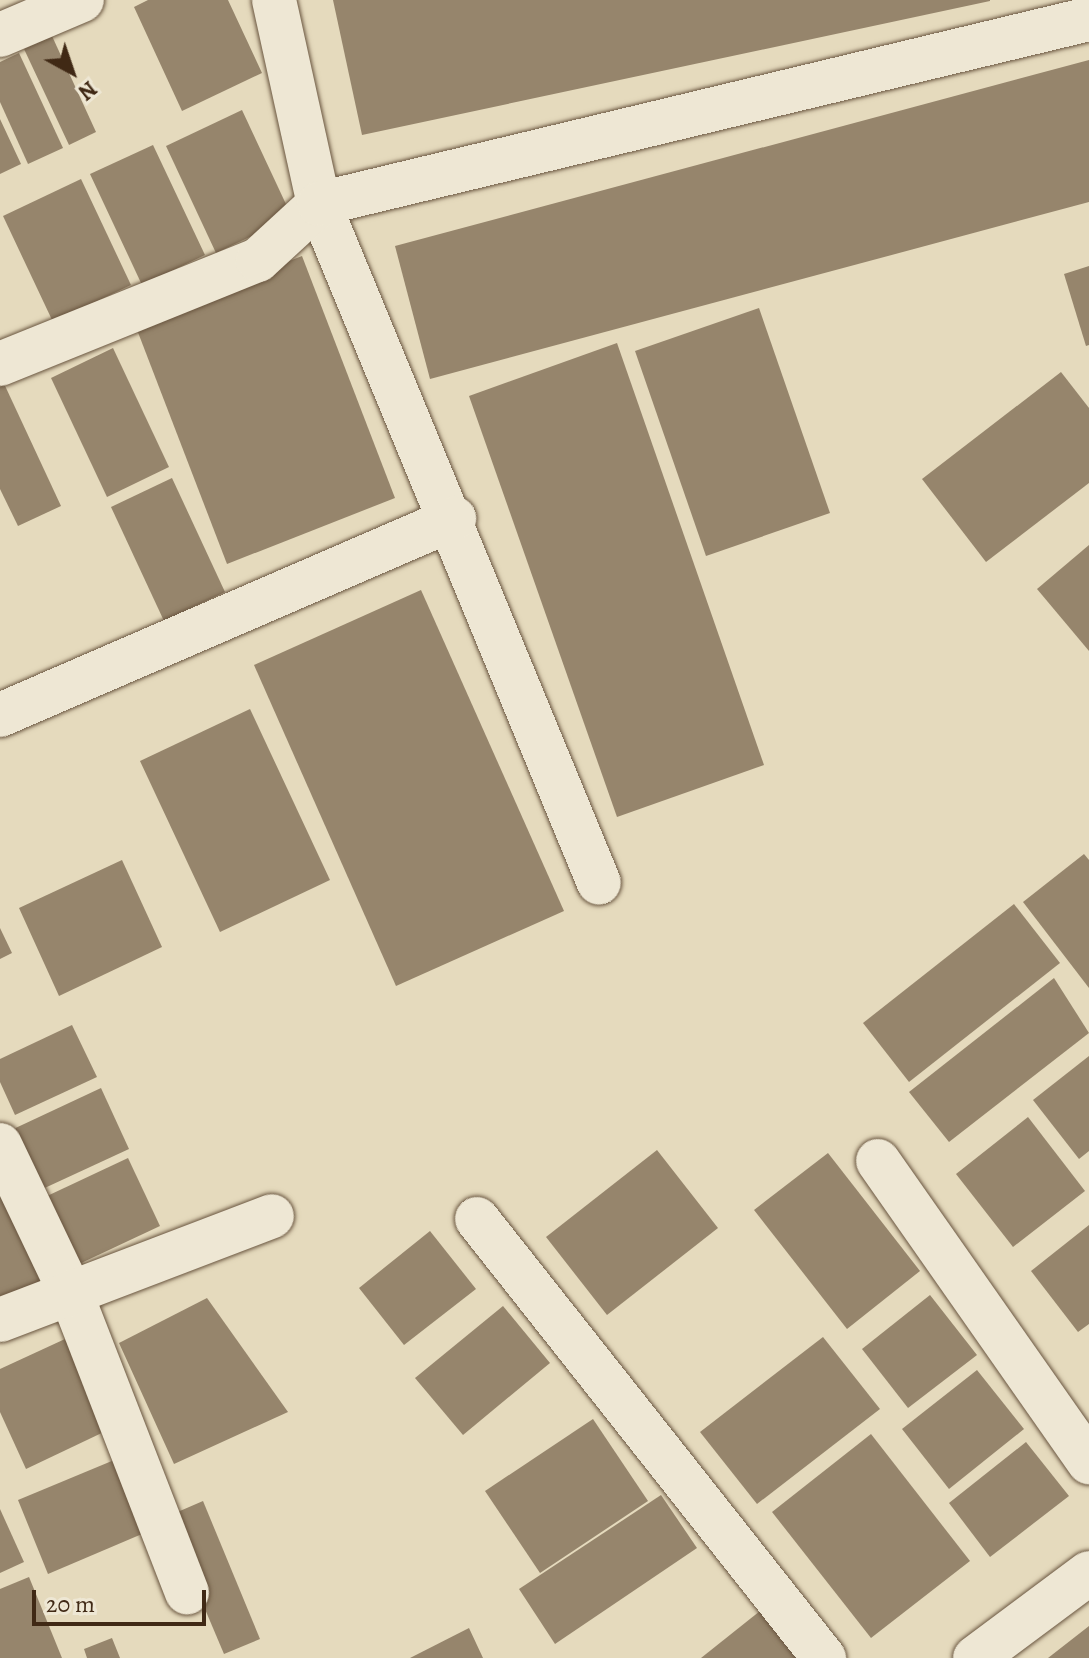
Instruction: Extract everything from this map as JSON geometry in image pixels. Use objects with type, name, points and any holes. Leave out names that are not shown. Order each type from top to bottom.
[{"type":"street","points":[[0,35],[82,0]]},
{"type":"street","points":[[274,0],[319,204],[454,519],[599,883]]},
{"type":"street","points":[[0,364],[258,260],[319,204],[1089,19]]},
{"type":"street","points":[[0,715],[454,519]]},
{"type":"street","points":[[0,1145],[72,1296],[187,1593]]},
{"type":"street","points":[[878,1161],[1089,1462]]},
{"type":"street","points":[[0,1320],[72,1296],[272,1216]]},
{"type":"street","points":[[477,1219],[824,1658]]},
{"type":"street","points":[[975,1658],[1089,1573]]},
{"type":"building","points":[[148,0],[228,0],[262,73],[182,111],[134,7]]},
{"type":"building","points":[[333,0],[990,0],[990,1],[362,135]]},
{"type":"building","points":[[52,36],[96,132],[69,145],[24,49]]},
{"type":"building","points":[[19,53],[63,148],[28,164],[0,102],[0,62]]},
{"type":"building","points":[[1089,60],[1089,202],[430,379],[395,246]]},
{"type":"building","points":[[242,110],[292,217],[216,253],[166,146]]},
{"type":"building","points":[[0,119],[21,164],[0,174]]},
{"type":"building","points":[[153,145],[205,255],[142,285],[90,174]]},
{"type":"building","points":[[81,179],[131,285],[53,322],[3,216]]},
{"type":"building","points":[[302,256],[395,498],[227,564],[134,322]]},
{"type":"building","points":[[1089,266],[1089,345],[1086,346],[1064,274]]},
{"type":"building","points":[[759,308],[830,513],[706,556],[635,351]]},
{"type":"building","points":[[617,343],[764,765],[617,817],[469,396]]},
{"type":"building","points":[[113,348],[169,467],[107,497],[51,378]]},
{"type":"building","points":[[1061,372],[1089,408],[1089,483],[986,562],[922,479]]},
{"type":"building","points":[[0,375],[61,506],[18,526],[0,489]]},
{"type":"building","points":[[172,478],[225,592],[164,621],[111,507]]},
{"type":"building","points":[[1089,545],[1089,651],[1037,589]]},
{"type":"building","points":[[421,590],[564,911],[396,986],[254,665]]},
{"type":"building","points":[[250,709],[330,880],[220,932],[140,761]]},
{"type":"building","points":[[1084,854],[1089,860],[1089,988],[1023,902]]},
{"type":"building","points":[[122,860],[162,947],[59,996],[19,908]]},
{"type":"building","points":[[1014,904],[1060,963],[909,1082],[863,1023]]},
{"type":"building","points":[[0,928],[12,953],[0,959]]},
{"type":"building","points":[[1054,978],[1089,1033],[949,1142],[909,1092]]},
{"type":"building","points":[[72,1025],[97,1077],[15,1115],[0,1082],[0,1059]]},
{"type":"building","points":[[1089,1056],[1089,1151],[1079,1159],[1033,1100]]},
{"type":"building","points":[[101,1088],[129,1149],[36,1192],[7,1132]]},
{"type":"building","points":[[1028,1117],[1085,1191],[1013,1247],[956,1174]]},
{"type":"building","points":[[657,1150],[718,1228],[607,1315],[546,1237]]},
{"type":"building","points":[[828,1153],[920,1271],[847,1329],[754,1210]]},
{"type":"building","points":[[128,1158],[160,1226],[77,1265],[45,1197]]},
{"type":"building","points":[[0,1181],[49,1278],[0,1297]]},
{"type":"building","points":[[1089,1225],[1089,1324],[1078,1332],[1031,1271]]},
{"type":"building","points":[[430,1231],[476,1289],[404,1345],[359,1288]]},
{"type":"building","points":[[930,1295],[977,1355],[908,1408],[862,1349]]},
{"type":"building","points":[[207,1298],[288,1412],[174,1464],[119,1343]]},
{"type":"building","points":[[503,1306],[550,1363],[463,1435],[415,1378]]},
{"type":"building","points":[[823,1337],[880,1409],[757,1504],[700,1432]]},
{"type":"building","points":[[65,1339],[108,1430],[26,1469],[0,1412],[0,1369]]},
{"type":"building","points":[[977,1370],[1024,1429],[949,1489],[902,1429]]},
{"type":"building","points":[[593,1419],[648,1501],[540,1573],[485,1491]]},
{"type":"building","points":[[871,1434],[970,1561],[871,1638],[772,1512]]},
{"type":"building","points":[[1026,1442],[1069,1496],[990,1557],[949,1503]]},
{"type":"building","points":[[119,1458],[149,1531],[48,1574],[18,1500]]},
{"type":"building","points":[[661,1495],[697,1548],[555,1644],[519,1589]]},
{"type":"building","points":[[203,1501],[260,1639],[224,1654],[166,1517]]},
{"type":"building","points":[[0,1509],[24,1562],[0,1573]]},
{"type":"building","points":[[29,1577],[62,1658],[0,1658],[0,1589]]},
{"type":"building","points":[[760,1611],[798,1658],[701,1658]]},
{"type":"building","points":[[1089,1626],[1089,1658],[1048,1658]]},
{"type":"building","points":[[469,1628],[483,1658],[410,1658]]},
{"type":"building","points":[[112,1638],[120,1658],[87,1658],[84,1649]]}]
